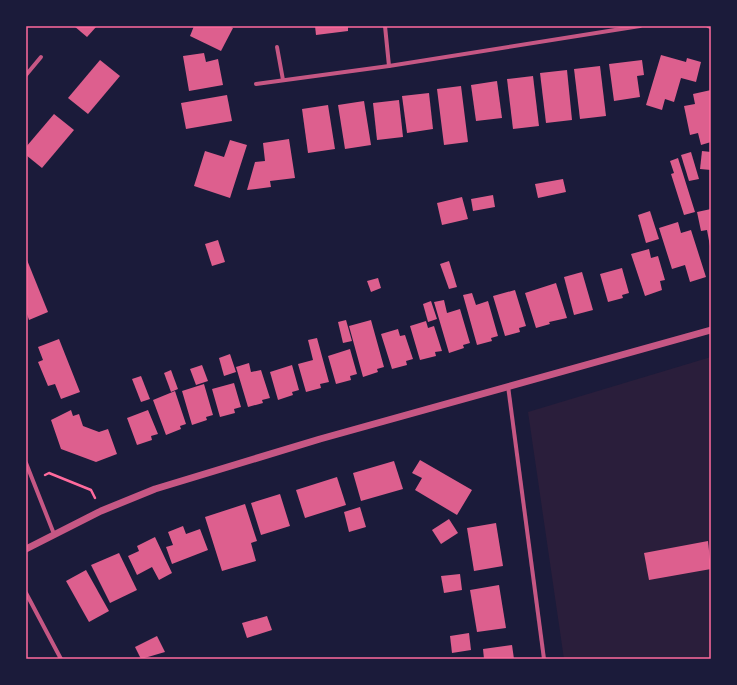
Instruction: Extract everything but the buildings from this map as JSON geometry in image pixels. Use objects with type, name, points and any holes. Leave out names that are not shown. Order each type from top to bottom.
[{"type":"street","points":[[385,26],[389,66]]},
{"type":"street","points":[[256,84],[389,66],[623,27],[640,26]]},
{"type":"street","points":[[277,47],[283,80]]},
{"type":"street","points":[[26,75],[41,57]]},
{"type":"street","points":[[26,549],[101,511],[155,489],[320,439],[711,330]]},
{"type":"street","points":[[508,386],[544,659]]},
{"type":"street","points":[[26,462],[54,534]]},
{"type":"street","points":[[26,593],[61,659]]},
{"type":"path","points":[[33,480],[49,473],[91,490],[101,511]]},
{"type":"shaded area","points":[[711,357],[711,659],[564,659],[528,412]]}]
